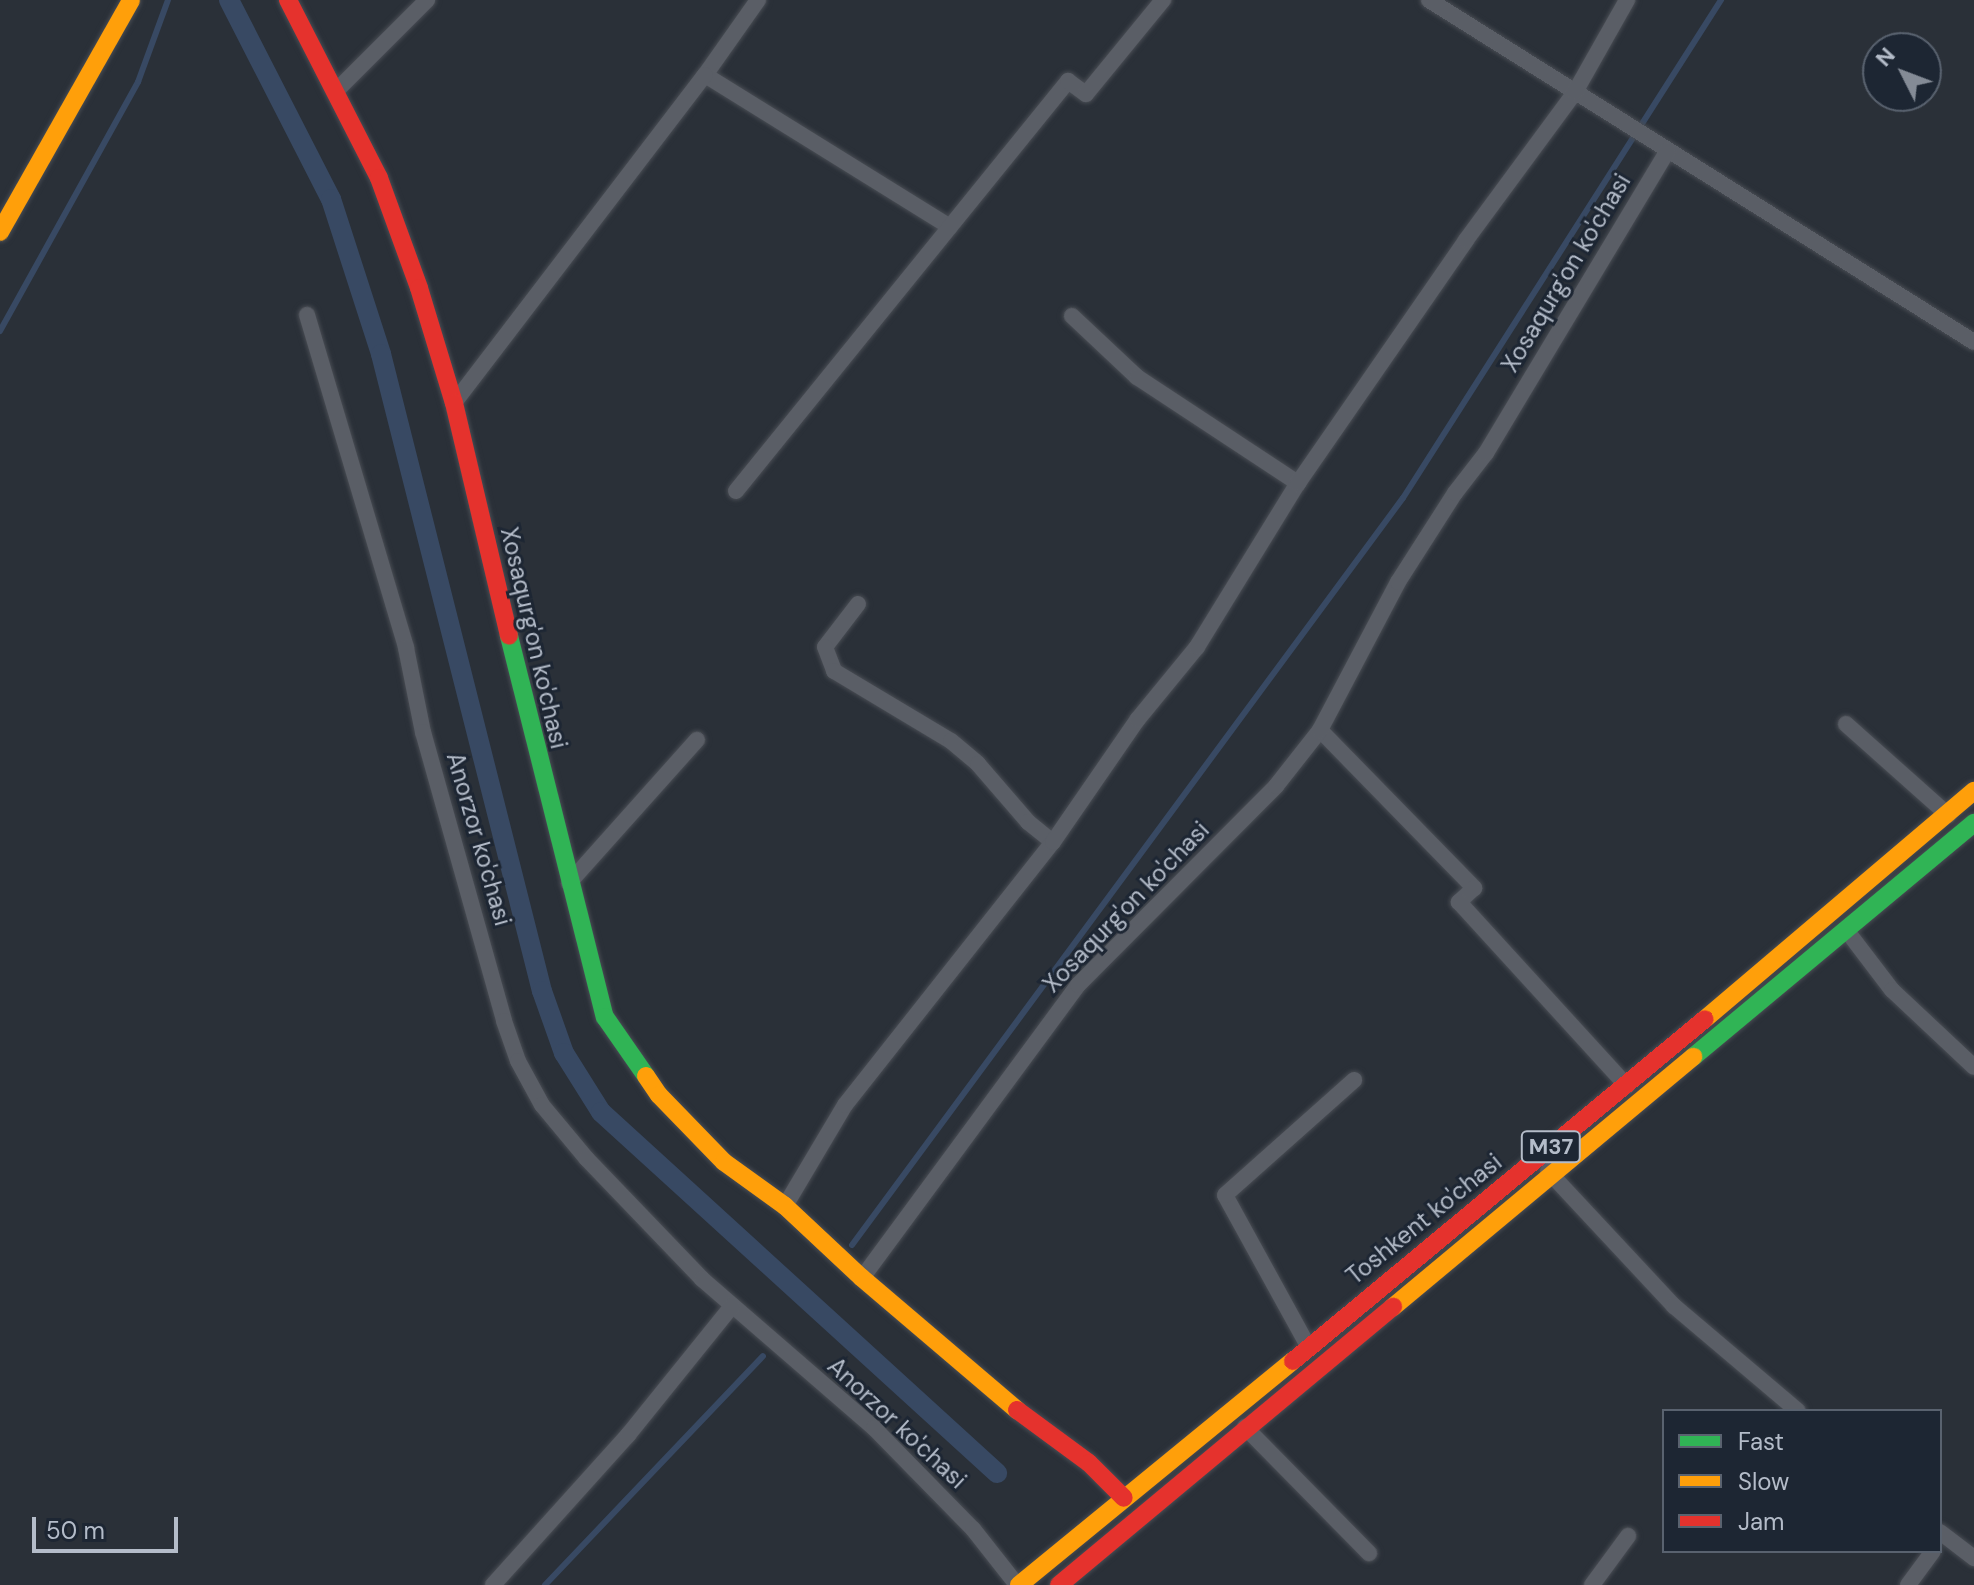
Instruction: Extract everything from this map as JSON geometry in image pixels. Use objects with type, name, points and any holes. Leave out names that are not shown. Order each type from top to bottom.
[{"type":"main road","points":[[0,232],[131,0]]},
{"type":"main road","name":"Xosaqurg'on ko'chasi","points":[[288,0],[379,178],[419,288],[454,403],[569,883],[605,1017],[659,1095],[724,1162],[785,1206],[862,1278],[1011,1406],[1089,1463],[1124,1498]]},
{"type":"main road","name":"Toshkent ko'chasi","points":[[1124,1498],[1627,1086],[1974,791]]},
{"type":"main road","name":"Toshkent ko'chasi","points":[[1059,1585],[1974,823]]},
{"type":"main road","name":"M37","points":[[1018,1585],[1124,1498]]},
{"type":"street","points":[[336,91],[427,0]]},
{"type":"street","points":[[454,403],[705,75],[758,0]]},
{"type":"street","points":[[736,491],[1068,81],[1086,94],[1163,0]]},
{"type":"street","points":[[1429,0],[1974,342]]},
{"type":"street","points":[[785,1206],[845,1105],[1053,842],[1138,719],[1197,647],[1298,483],[1466,240],[1575,92],[1627,0]]},
{"type":"street","points":[[705,75],[950,227]]},
{"type":"street","name":"Xosaqurg'on ko'chasi","points":[[862,1278],[1078,985],[1276,786],[1320,730],[1398,582],[1455,493],[1486,453],[1668,150]]},
{"type":"street","name":"Anorzor ko'chasi","points":[[307,315],[402,634],[423,732],[518,1061],[542,1105],[587,1159],[732,1306],[874,1428],[973,1529],[1018,1585]]},
{"type":"street","points":[[1072,316],[1137,377],[1298,483]]},
{"type":"street","points":[[858,604],[825,647],[834,671],[951,741],[978,764],[1028,822],[1053,842]]},
{"type":"street","points":[[1846,724],[1948,815]]},
{"type":"street","points":[[1320,730],[1474,888],[1459,902],[1627,1086]]},
{"type":"street","points":[[569,883],[697,740]]},
{"type":"street","points":[[1847,931],[1892,990],[1974,1067]]},
{"type":"street","points":[[1308,1346],[1225,1195],[1354,1080]]},
{"type":"street","points":[[1537,1158],[1674,1306],[1796,1409]]},
{"type":"street","points":[[493,1585],[628,1435],[732,1306]]},
{"type":"street","points":[[1245,1427],[1369,1553]]},
{"type":"street","points":[[1592,1585],[1628,1536]]},
{"type":"street","points":[[1942,1536],[1974,1558]]},
{"type":"street","points":[[1908,1585],[1932,1553]]},
{"type":"waterway","points":[[0,331],[138,82],[168,0]]},
{"type":"waterway","points":[[229,0],[331,199],[381,354],[542,991],[564,1053],[601,1112],[997,1473]]},
{"type":"waterway","points":[[852,1245],[1403,498],[1721,0]]},
{"type":"waterway","points":[[545,1585],[763,1356]]},
{"type":"traffic: fast","points":[[509,636],[605,1017],[646,1076]]},
{"type":"traffic: fast","points":[[1693,1057],[1974,823]]},
{"type":"traffic: slow","points":[[0,232],[131,0]]},
{"type":"traffic: slow","points":[[1705,1019],[1974,791]]},
{"type":"traffic: slow","points":[[1393,1307],[1693,1057]]},
{"type":"traffic: slow","points":[[646,1076],[659,1095],[724,1162],[785,1206],[862,1278],[1017,1410]]},
{"type":"traffic: slow","points":[[1019,1585],[1293,1361]]},
{"type":"traffic: jam","points":[[288,0],[379,178],[419,288],[454,403],[509,636]]},
{"type":"traffic: jam","points":[[1293,1361],[1705,1019]]},
{"type":"traffic: jam","points":[[1059,1585],[1393,1307]]},
{"type":"traffic: jam","points":[[1017,1410],[1089,1463],[1124,1498]]}]
